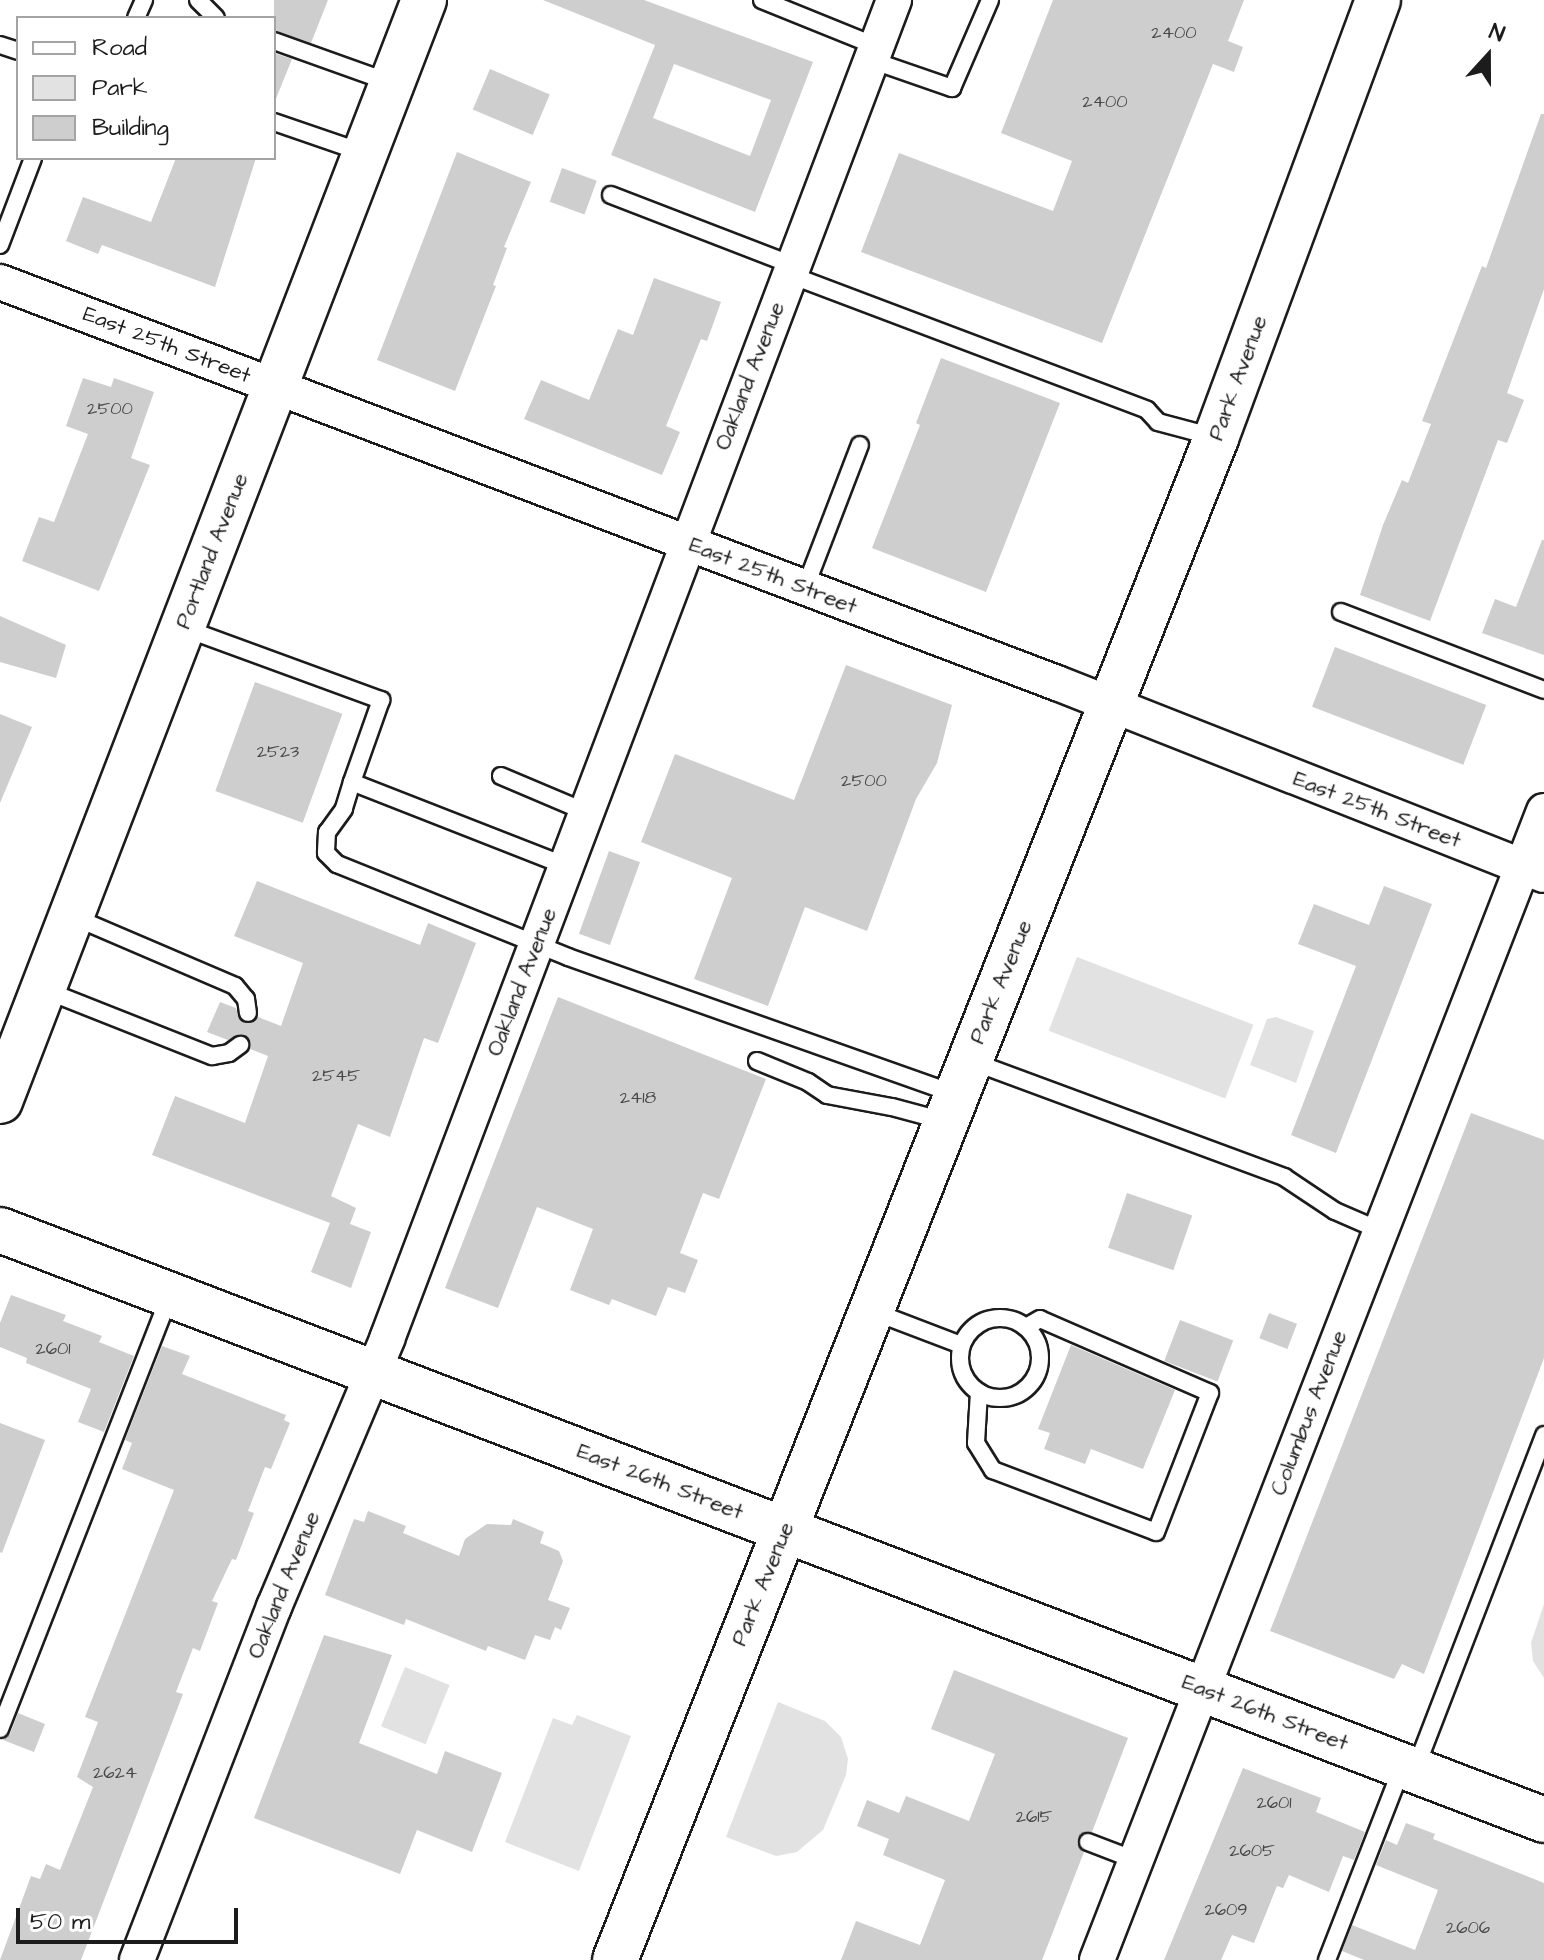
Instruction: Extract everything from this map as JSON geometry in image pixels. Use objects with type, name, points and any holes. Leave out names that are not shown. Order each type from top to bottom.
[{"type":"street","name":"Portland Avenue","points":[[0,1101],[424,0]]},
{"type":"street","name":"Oakland Avenue","points":[[137,1960],[274,1607],[373,1372],[894,0]]},
{"type":"street","name":"Park Avenue","points":[[615,1960],[1216,438],[1378,0]]},
{"type":"street","name":"East 25th Street","points":[[0,282],[686,542],[1532,870]]},
{"type":"street","name":"Columbus Avenue","points":[[1097,1960],[1381,1231],[1532,870],[1544,811]]},
{"type":"street","name":"East 26th Street","points":[[0,1230],[1544,1820]]},
{"type":"lane","points":[[198,0],[214,16]]},
{"type":"lane","points":[[762,0],[952,88],[990,0]]},
{"type":"lane","points":[[276,42],[393,84]]},
{"type":"lane","points":[[276,123],[366,153]]},
{"type":"lane","points":[[0,245],[32,160]]},
{"type":"lane","points":[[611,195],[790,270],[1147,410],[1158,422],[1216,438]]},
{"type":"lane","points":[[805,588],[860,445]]},
{"type":"lane","points":[[1341,612],[1544,690]]},
{"type":"lane","points":[[183,628],[381,700],[344,809],[327,832],[326,853],[337,864],[537,944],[957,1093],[1284,1177],[1335,1211],[1381,1231]]},
{"type":"lane","points":[[501,776],[586,812]]},
{"type":"lane","points":[[352,782],[566,866]]},
{"type":"lane","points":[[71,916],[235,986],[246,999],[248,1013]]},
{"type":"lane","points":[[43,989],[212,1056],[229,1053],[240,1045]]},
{"type":"lane","points":[[757,1061],[808,1082],[827,1095],[892,1107],[957,1093]]},
{"type":"lane","points":[[0,1729],[170,1295]]},
{"type":"lane","points":[[870,1310],[961,1345]]},
{"type":"lane","points":[[989,1319],[1015,1320],[1026,1327],[1039,1350],[1036,1376],[1028,1387],[1004,1398],[979,1392],[962,1371],[961,1345],[967,1333],[989,1319]]},
{"type":"lane","points":[[979,1392],[976,1443],[993,1470],[1156,1532],[1210,1393],[1040,1319],[1026,1327]]},
{"type":"lane","points":[[1327,1960],[1409,1769],[1544,1435]]},
{"type":"lane","points":[[1088,1842],[1135,1860]]},
{"type":"green space","points":[[1077,957],[1253,1025],[1225,1098],[1049,1031]]},
{"type":"green space","points":[[1276,1017],[1314,1031],[1296,1083],[1250,1065],[1267,1019]]},
{"type":"green space","points":[[1544,1604],[1544,1678],[1533,1661],[1531,1643]]},
{"type":"green space","points":[[405,1667],[450,1685],[426,1744],[381,1726]]},
{"type":"green space","points":[[778,1702],[825,1721],[841,1737],[848,1759],[846,1775],[823,1830],[797,1852],[776,1856],[726,1837]]},
{"type":"green space","points":[[577,1715],[631,1736],[579,1871],[505,1842],[553,1718],[572,1725]]},
{"type":"building","points":[[274,0],[328,0],[311,43],[276,31]]},
{"type":"building","points":[[543,0],[644,0],[813,62],[755,212],[611,155],[655,45]],"holes":[[[674,64],[771,100],[750,156],[653,118]]]},
{"type":"building","points":[[1053,0],[1244,0],[1228,41],[1243,47],[1234,72],[1213,64],[1102,343],[861,252],[899,153],[1053,211],[1072,161],[1001,133]]},
{"type":"building","points":[[276,54],[292,59],[276,99]]},
{"type":"building","points":[[490,69],[550,94],[533,135],[473,110]]},
{"type":"building","points":[[1541,114],[1544,114],[1544,289],[1507,393],[1524,400],[1507,443],[1498,440],[1430,621],[1360,595],[1383,525],[1402,480],[1408,483],[1431,424],[1422,421],[1482,266],[1486,268]]},
{"type":"building","points":[[457,152],[531,182],[504,247],[507,248],[493,285],[496,286],[455,391],[377,360]]},
{"type":"building","points":[[175,160],[255,160],[215,287],[102,245],[98,254],[66,241],[83,197],[151,222]]},
{"type":"building","points":[[562,168],[597,181],[584,214],[550,202]]},
{"type":"building","points":[[654,278],[721,302],[707,341],[701,339],[666,426],[680,432],[662,475],[524,419],[541,380],[589,400],[618,329],[633,335]]},
{"type":"building","points":[[941,358],[1060,403],[986,592],[872,548],[920,425],[916,423]]},
{"type":"building","points":[[83,378],[111,387],[114,378],[154,392],[131,458],[150,465],[99,591],[22,561],[39,517],[54,522],[88,434],[66,426]]},
{"type":"building","points":[[1542,540],[1544,655],[1482,633],[1495,599],[1516,607]]},
{"type":"building","points":[[0,616],[66,645],[56,678],[0,662]]},
{"type":"building","points":[[1335,647],[1486,705],[1463,765],[1312,707]]},
{"type":"building","points":[[846,665],[952,705],[937,763],[916,799],[867,931],[805,907],[768,1006],[694,979],[732,878],[641,842],[675,754],[794,800]]},
{"type":"building","points":[[255,682],[342,714],[303,823],[215,791]]},
{"type":"building","points":[[0,714],[32,727],[0,803]]},
{"type":"building","points":[[609,851],[640,862],[610,945],[579,934]]},
{"type":"building","points":[[257,881],[420,945],[428,923],[476,943],[438,1043],[424,1038],[390,1137],[358,1124],[331,1196],[356,1208],[350,1224],[371,1232],[351,1288],[311,1272],[330,1223],[152,1155],[175,1096],[245,1123],[268,1056],[250,1049],[249,1039],[244,1035],[228,1040],[207,1032],[220,1002],[236,1008],[239,1019],[245,1023],[258,1017],[281,1026],[303,963],[234,936]]},
{"type":"building","points":[[1384,886],[1432,904],[1336,1153],[1291,1135],[1356,966],[1298,944],[1314,904],[1369,925]]},
{"type":"building","points":[[558,997],[766,1079],[719,1199],[703,1193],[680,1253],[698,1260],[685,1293],[668,1287],[656,1316],[612,1299],[609,1305],[570,1290],[593,1229],[537,1207],[498,1308],[445,1288]]},
{"type":"building","points":[[1471,1113],[1544,1140],[1544,1358],[1424,1674],[1402,1664],[1394,1679],[1270,1631]]},
{"type":"building","points":[[1127,1193],[1192,1215],[1173,1270],[1108,1248]]},
{"type":"building","points":[[11,1295],[66,1315],[63,1321],[102,1336],[99,1342],[134,1356],[104,1432],[78,1422],[91,1389],[26,1363],[27,1358],[0,1347],[0,1323]]},
{"type":"building","points":[[1269,1313],[1297,1324],[1287,1349],[1259,1338]]},
{"type":"building","points":[[1180,1320],[1233,1340],[1217,1382],[1164,1361]]},
{"type":"building","points":[[1071,1345],[1175,1390],[1143,1469],[1091,1449],[1085,1464],[1044,1449],[1050,1433],[1038,1429]]},
{"type":"building","points":[[162,1346],[190,1356],[182,1374],[286,1415],[284,1420],[290,1423],[271,1469],[265,1467],[248,1511],[254,1513],[236,1560],[232,1559],[212,1601],[218,1603],[200,1651],[193,1648],[176,1692],[183,1694],[81,1960],[0,1960],[31,1876],[40,1879],[46,1864],[60,1870],[93,1787],[77,1777],[98,1722],[85,1717],[174,1490],[122,1469],[132,1443],[125,1440]]},
{"type":"building","points":[[0,1423],[45,1440],[2,1553],[0,1552]]},
{"type":"building","points":[[368,1511],[406,1526],[403,1533],[459,1556],[465,1539],[487,1524],[511,1525],[513,1519],[544,1532],[540,1543],[559,1551],[563,1561],[548,1600],[570,1608],[561,1630],[555,1627],[550,1640],[535,1635],[525,1660],[488,1646],[486,1651],[406,1619],[404,1625],[325,1595],[354,1519],[364,1522]]},
{"type":"building","points":[[324,1635],[392,1655],[359,1743],[437,1774],[445,1751],[502,1773],[472,1852],[417,1830],[400,1874],[254,1818]]},
{"type":"building","points":[[954,1670],[1128,1738],[1092,1832],[1078,1837],[1077,1844],[1084,1852],[1042,1960],[841,1960],[856,1921],[920,1945],[945,1880],[883,1855],[889,1839],[857,1826],[867,1800],[899,1813],[906,1796],[969,1821],[995,1754],[931,1729]]},
{"type":"building","points":[[18,1713],[45,1724],[34,1752],[3,1740],[10,1734]]},
{"type":"building","points":[[1243,1768],[1321,1798],[1316,1812],[1365,1832],[1354,1860],[1343,1856],[1329,1892],[1289,1875],[1283,1888],[1277,1886],[1254,1943],[1232,1935],[1221,1960],[1164,1960]]},
{"type":"building","points":[[1406,1823],[1435,1834],[1433,1839],[1544,1883],[1544,1960],[1364,1960],[1342,1951],[1352,1925],[1415,1950],[1438,1890],[1376,1865],[1386,1840],[1397,1845]]}]
